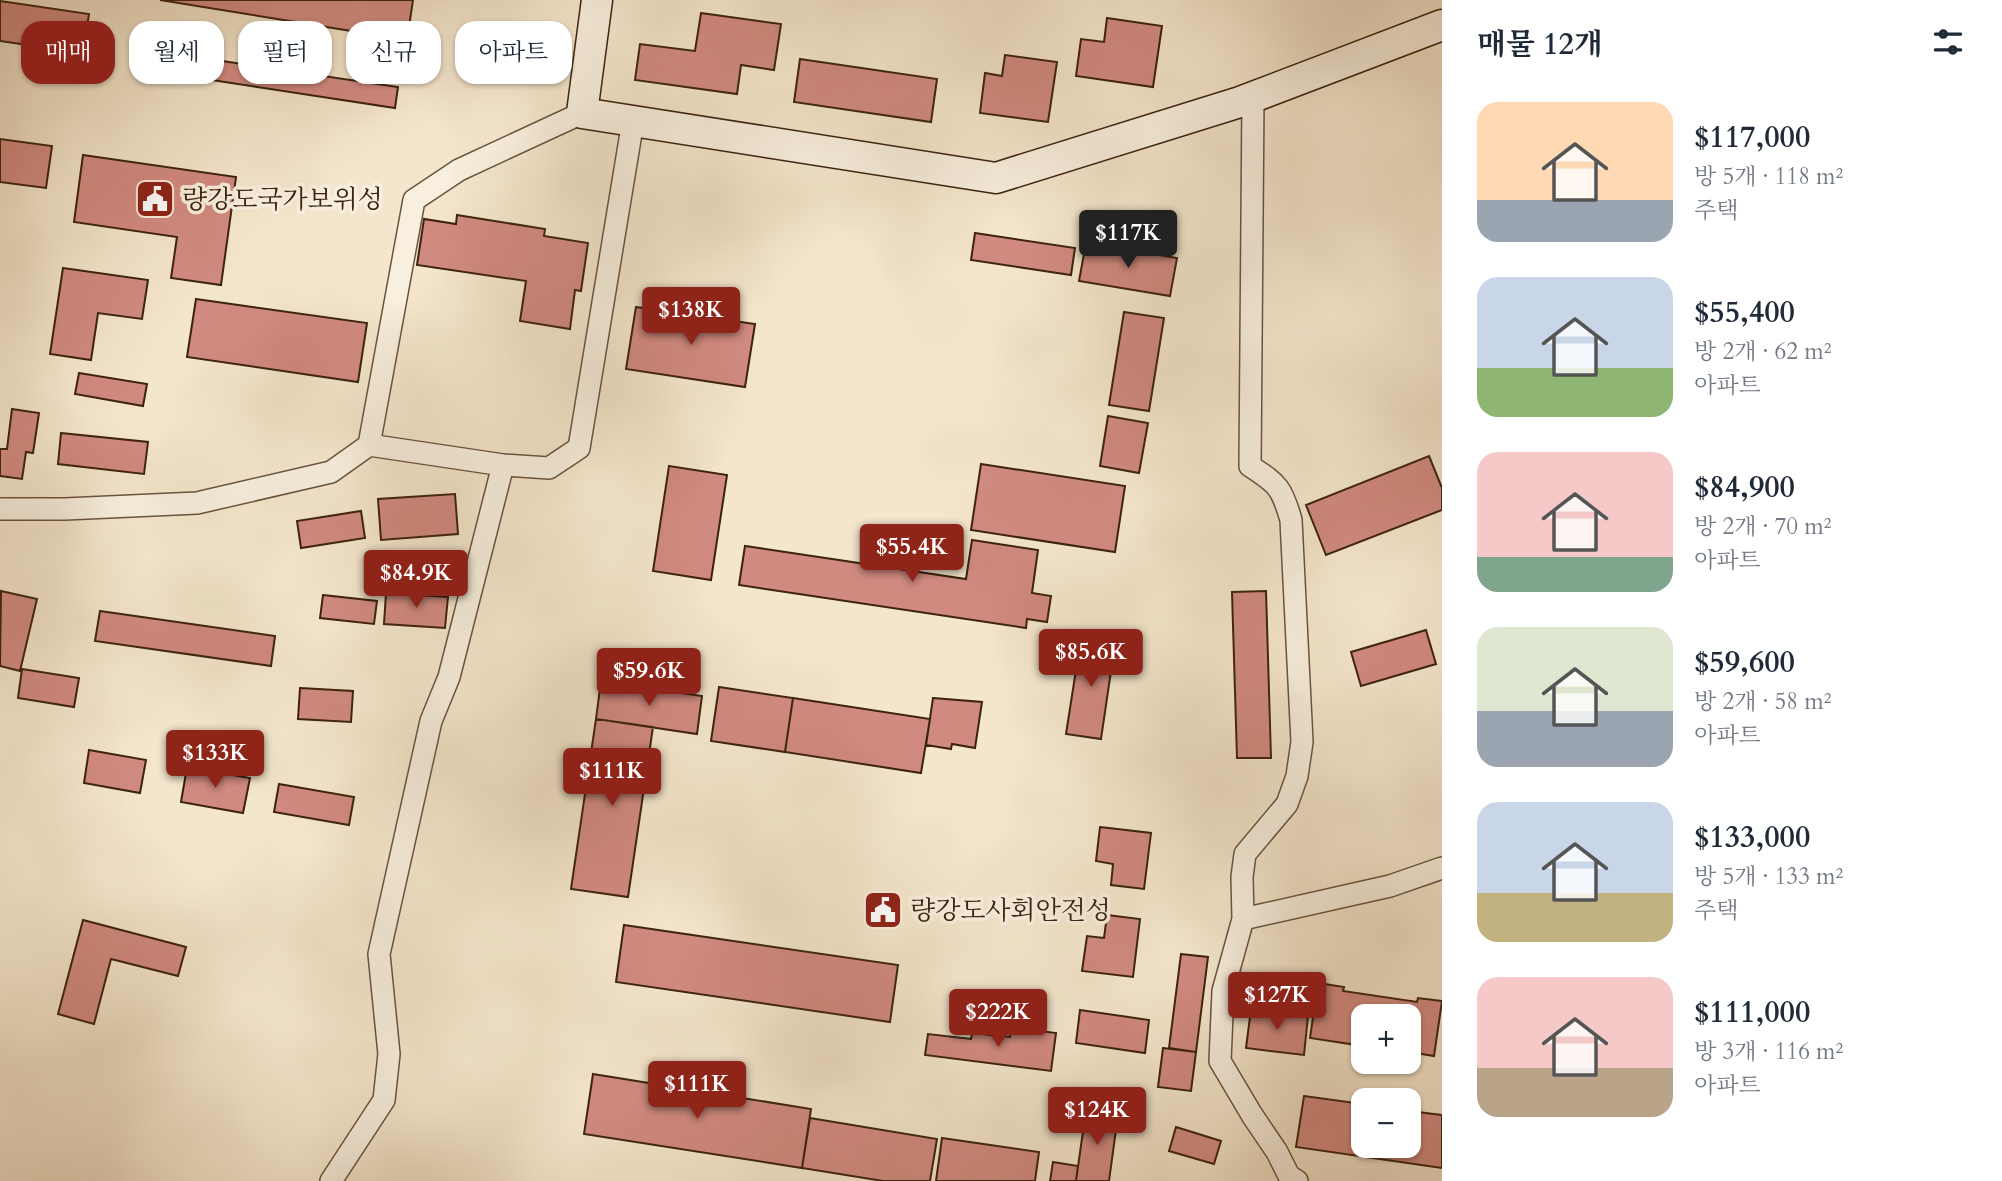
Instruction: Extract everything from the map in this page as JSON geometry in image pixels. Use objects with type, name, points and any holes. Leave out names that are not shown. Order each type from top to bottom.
[{"type":"main road","points":[[597,0],[582,113],[996,178],[1253,97],[1442,25]]},
{"type":"street","points":[[1253,97],[1250,466],[1272,481],[1284,494],[1291,520],[1302,741],[1297,776],[1287,804],[1245,854],[1242,877],[1243,919],[1223,992],[1220,1061],[1289,1176],[1297,1181]]},
{"type":"street","points":[[369,445],[414,200],[459,170],[582,113]]},
{"type":"street","points":[[0,509],[197,503],[331,472],[369,445],[503,465],[549,468],[579,448],[633,121]]},
{"type":"street","points":[[331,1181],[384,1100],[389,1054],[379,954],[431,721],[449,677],[503,465]]},
{"type":"street","points":[[1243,919],[1390,886],[1442,867]]},
{"type":"building","points":[[160,0],[413,0],[410,21],[346,21],[346,30],[332,28],[332,21],[290,21]]},
{"type":"building","points":[[0,1],[89,14],[88,21],[21,21],[21,44],[0,41]]},
{"type":"building","points":[[701,13],[781,24],[774,70],[741,65],[737,94],[635,80],[640,44],[695,51]]},
{"type":"building","points":[[1107,18],[1162,26],[1153,87],[1076,76],[1081,39],[1104,42]]},
{"type":"building","points":[[1005,55],[1057,62],[1048,122],[980,113],[985,73],[1002,76]]},
{"type":"building","points":[[800,59],[937,79],[931,122],[794,102]]},
{"type":"building","points":[[224,61],[238,63],[238,84],[332,84],[332,77],[346,79],[346,84],[398,87],[395,108],[224,82]]},
{"type":"building","points":[[0,139],[52,146],[46,188],[0,182]]},
{"type":"building","name":"량강도국가보위성","points":[[83,155],[236,177],[221,285],[171,278],[177,237],[74,222]]},
{"type":"building","points":[[457,215],[545,229],[544,236],[588,243],[581,291],[575,290],[570,329],[520,321],[526,281],[417,265],[424,219],[456,224]]},
{"type":"building","points":[[975,233],[1075,248],[1071,275],[971,260]]},
{"type":"building","points":[[1086,243],[1177,258],[1170,296],[1079,281]]},
{"type":"building","points":[[63,268],[148,280],[142,319],[98,313],[91,360],[50,354]]},
{"type":"building","points":[[196,299],[367,323],[358,382],[187,357]]},
{"type":"building","points":[[636,307],[755,324],[745,387],[626,369]]},
{"type":"building","points":[[1124,312],[1164,318],[1149,411],[1109,405]]},
{"type":"building","points":[[79,373],[147,384],[143,406],[75,394]]},
{"type":"building","points":[[12,409],[39,413],[33,453],[26,452],[22,479],[0,476],[0,449],[7,449]]},
{"type":"building","points":[[1108,416],[1148,423],[1139,473],[1100,466]]},
{"type":"building","points":[[61,433],[148,442],[144,474],[58,464]]},
{"type":"building","points":[[1429,456],[1442,488],[1442,510],[1326,555],[1306,505]]},
{"type":"building","points":[[981,464],[1125,486],[1115,552],[971,530]]},
{"type":"building","points":[[669,466],[727,475],[711,580],[653,571]]},
{"type":"building","points":[[455,494],[458,534],[381,540],[378,499]]},
{"type":"building","points":[[361,511],[365,538],[301,548],[297,521]]},
{"type":"building","points":[[972,540],[1038,550],[1032,593],[1051,596],[1047,622],[1027,619],[1026,628],[739,585],[745,546],[966,579]]},
{"type":"building","points":[[1,591],[37,599],[20,671],[0,666]]},
{"type":"building","points":[[1266,591],[1271,758],[1237,758],[1232,592]]},
{"type":"building","points":[[386,593],[448,597],[445,628],[384,624]]},
{"type":"building","points":[[323,595],[377,601],[374,624],[320,618]]},
{"type":"building","points":[[100,611],[275,636],[271,666],[95,641]]},
{"type":"building","points":[[1426,630],[1436,664],[1361,686],[1351,652]]},
{"type":"building","points":[[1081,638],[1115,644],[1101,739],[1066,734]]},
{"type":"building","points":[[22,669],[79,678],[74,707],[18,698]]},
{"type":"building","points":[[601,681],[702,696],[697,734],[596,719]]},
{"type":"building","points":[[719,687],[793,698],[785,752],[711,741]]},
{"type":"building","points":[[300,688],[353,691],[351,722],[298,719]]},
{"type":"building","points":[[793,698],[930,719],[921,773],[785,752]]},
{"type":"building","points":[[933,698],[982,702],[975,748],[952,744],[951,749],[926,745]]},
{"type":"building","points":[[596,719],[653,727],[628,897],[571,889]]},
{"type":"building","points":[[89,750],[146,760],[140,793],[84,783]]},
{"type":"building","points":[[187,767],[250,778],[243,813],[181,802]]},
{"type":"building","points":[[279,784],[354,797],[349,825],[274,812]]},
{"type":"building","points":[[1100,827],[1151,833],[1144,889],[1111,885],[1113,864],[1096,861]]},
{"type":"building","points":[[1107,915],[1140,919],[1133,977],[1082,971],[1087,936],[1104,938]]},
{"type":"building","points":[[83,920],[186,947],[178,976],[111,959],[94,1024],[58,1014]]},
{"type":"building","points":[[624,925],[898,965],[890,1022],[616,982]]},
{"type":"building","points":[[1181,954],[1208,957],[1196,1052],[1169,1048]]},
{"type":"building","points":[[1318,983],[1344,987],[1343,991],[1417,1002],[1418,998],[1442,1001],[1434,1056],[1421,1054],[1421,1004],[1351,1004],[1351,1044],[1310,1038]]},
{"type":"building","points":[[1251,1009],[1308,1016],[1304,1055],[1246,1048]]},
{"type":"building","points":[[1080,1010],[1149,1020],[1145,1053],[1076,1043]]},
{"type":"building","points":[[1011,1027],[1056,1033],[1051,1071],[925,1055],[928,1034],[971,1039],[972,1033],[1010,1037]]},
{"type":"building","points":[[1163,1048],[1196,1052],[1191,1091],[1158,1087]]},
{"type":"building","points":[[593,1074],[811,1109],[802,1168],[584,1134]]},
{"type":"building","points":[[1304,1096],[1351,1102],[1351,1155],[1296,1147]]},
{"type":"building","points":[[1086,1110],[1118,1115],[1109,1181],[1076,1181]]},
{"type":"building","points":[[1421,1112],[1442,1115],[1442,1168],[1372,1158],[1421,1158]]},
{"type":"building","points":[[810,1118],[937,1139],[930,1181],[883,1181],[802,1168]]},
{"type":"building","points":[[1176,1127],[1221,1141],[1214,1164],[1169,1151]]},
{"type":"building","points":[[942,1138],[1039,1152],[1035,1181],[936,1181]]},
{"type":"building","points":[[1053,1162],[1078,1166],[1076,1181],[1050,1181]]},
{"type":"place","name":"량강도국가보위성","points":[[155,199]]},
{"type":"place","name":"량강도사회안전성","points":[[883,910]]}]
